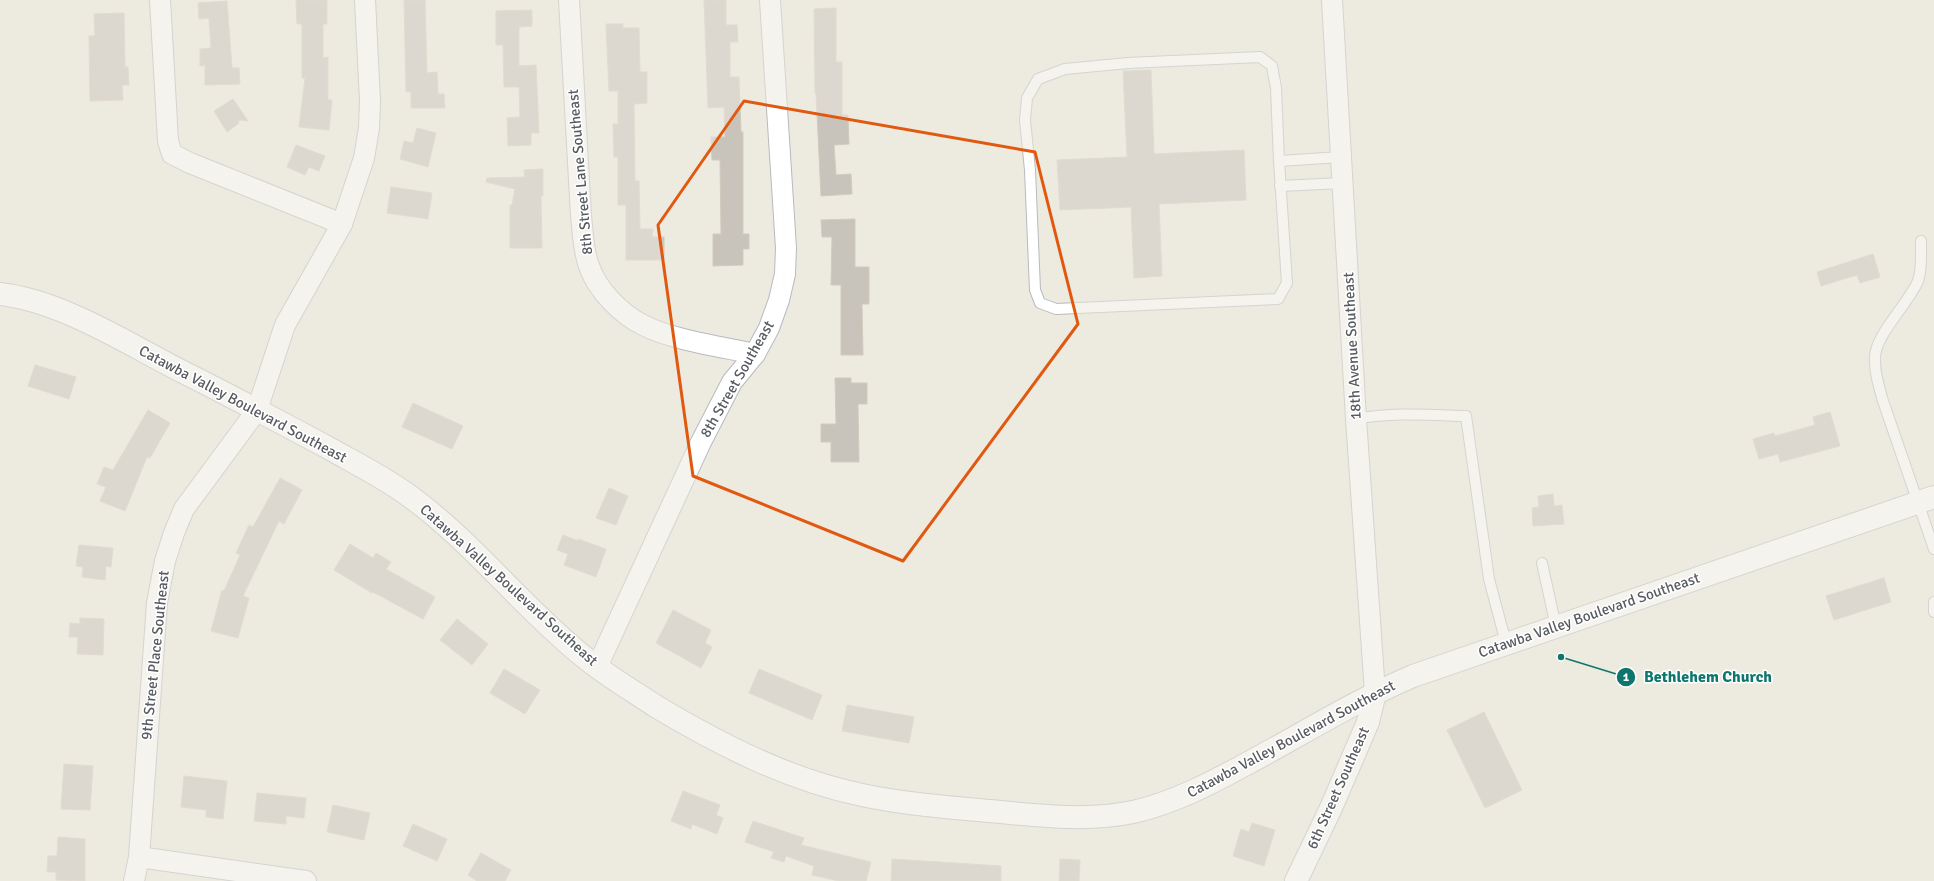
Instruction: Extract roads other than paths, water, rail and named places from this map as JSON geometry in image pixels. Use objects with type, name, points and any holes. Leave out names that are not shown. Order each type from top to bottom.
[{"type":"street","points":[[160,0],[168,141],[172,154],[190,163],[342,224]]},
{"type":"street","name":"9th Street Place Southeast","points":[[134,881],[139,857],[157,604],[165,561],[184,509],[258,410],[285,325],[342,224],[364,158],[368,128],[370,101],[365,0]]},
{"type":"street","name":"8th Street Lane Southeast","points":[[569,0],[584,250],[596,282],[626,314],[644,326],[675,336],[755,354]]},
{"type":"street","name":"8th Street Southeast","points":[[597,667],[700,442],[732,382],[755,354],[769,328],[780,300],[785,274],[785,240],[770,0]]},
{"type":"street","name":"18th Avenue Southeast","points":[[1332,0],[1356,419],[1375,693]]},
{"type":"street","name":"Catawba Valley Boulevard Southeast","points":[[0,294],[18,296],[79,318],[258,410],[366,468],[404,492],[429,511],[468,546],[553,630],[597,667],[636,693],[716,741],[757,760],[827,786],[865,796],[940,806],[1056,817],[1098,818],[1132,812],[1158,805],[1221,778],[1375,693],[1413,676],[1926,499]]},
{"type":"street","name":"6th Street Southeast","points":[[1296,881],[1331,808],[1368,722],[1375,693]]},
{"type":"street","points":[[139,857],[306,881]]},
{"type":"lane","points":[[1260,57],[1272,66],[1276,88],[1278,161],[1287,283],[1278,299],[1056,309],[1040,303],[1035,290],[1030,170],[1025,120],[1027,98],[1038,79],[1064,69],[1128,63],[1260,57]]},
{"type":"lane","points":[[1278,161],[1342,157]]},
{"type":"lane","points":[[1280,186],[1343,183]]},
{"type":"lane","points":[[1921,241],[1919,279],[1909,298],[1878,343],[1875,356],[1878,383],[1883,401],[1926,499],[1934,548]]},
{"type":"lane","points":[[1356,419],[1372,416],[1466,416],[1489,579],[1506,644]]},
{"type":"lane","points":[[1542,563],[1556,627]]},
{"type":"lane","points":[[1934,602],[1934,612]]},
{"type":"place","name":"Bethlehem Church","points":[[1561,657]]}]
